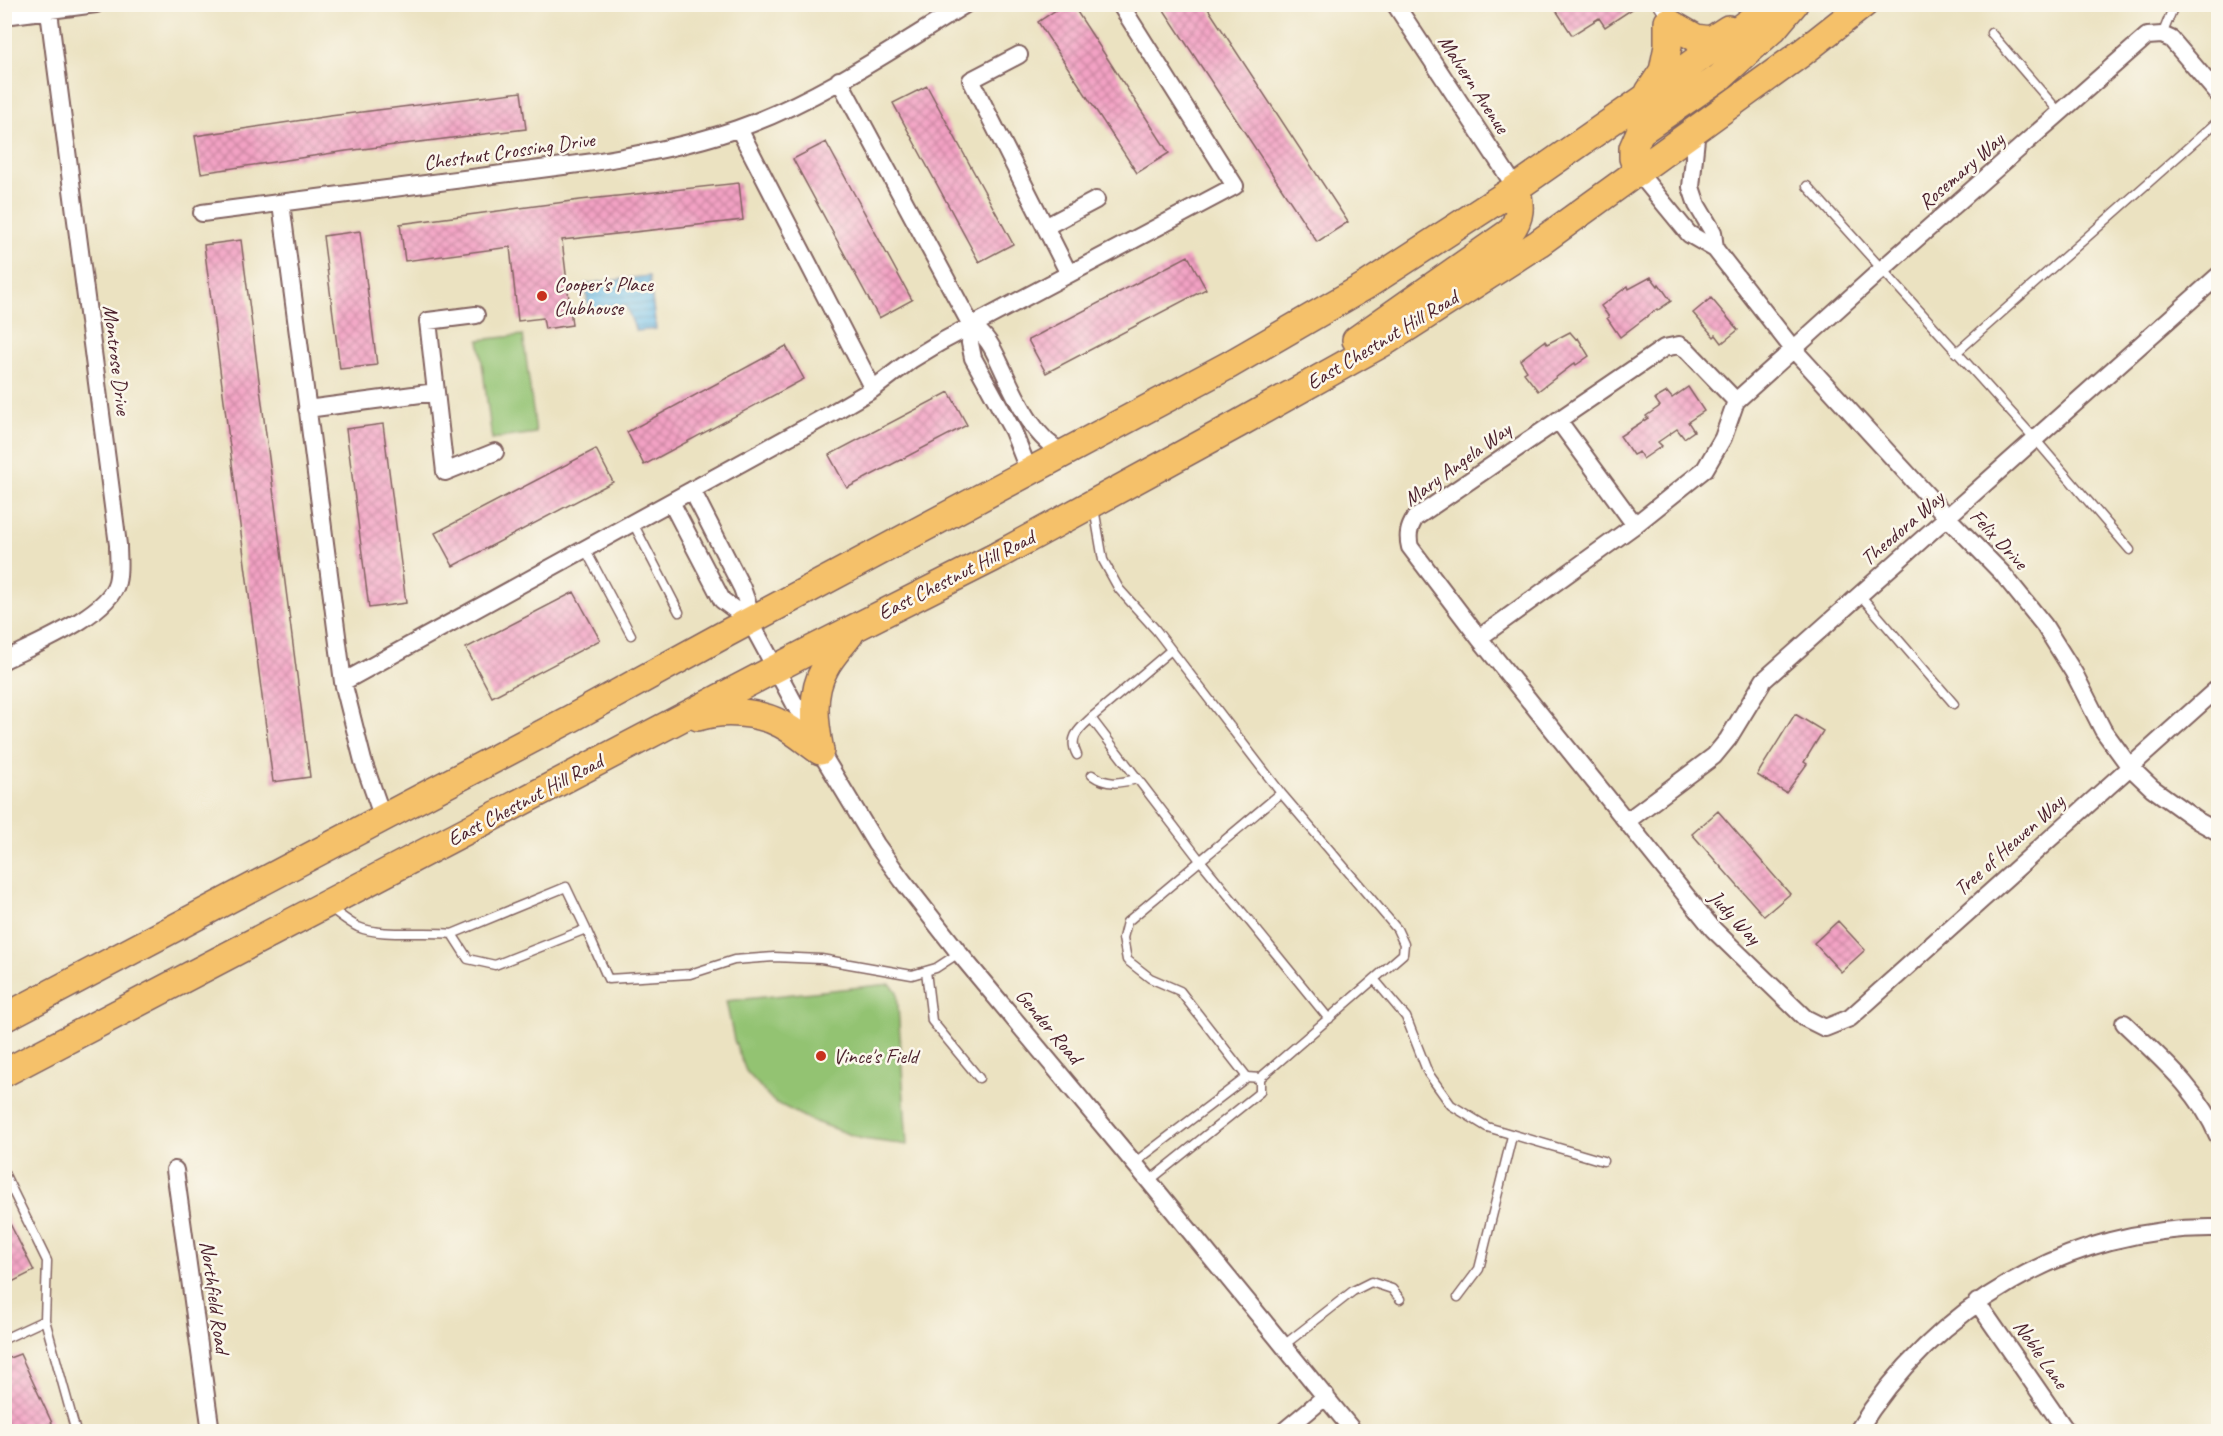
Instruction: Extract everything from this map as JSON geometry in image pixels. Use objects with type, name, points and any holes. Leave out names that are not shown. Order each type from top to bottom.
[{"type":"main road","points":[[1663,13],[1696,38],[1711,40],[1762,4]]},
{"type":"main road","points":[[4,1018],[572,718],[1229,365],[1367,285],[1515,188],[1645,98],[1773,4]]},
{"type":"main road","points":[[1638,172],[1633,158],[1633,148],[1640,132],[1720,77],[1773,29],[1794,4]]},
{"type":"main road","name":"East Chestnut Hill Road","points":[[4,1073],[854,628],[993,558],[1388,340],[1539,243],[1803,52],[1864,4]]},
{"type":"main road","points":[[1645,98],[1663,72],[1668,46],[1663,13]]},
{"type":"main road","points":[[1291,394],[1325,360],[1510,232],[1518,223],[1520,201],[1515,188]]},
{"type":"main road","points":[[820,751],[814,721],[817,689],[825,668],[854,628]]},
{"type":"main road","points":[[655,732],[704,715],[735,713],[767,718],[782,724],[820,751]]},
{"type":"main road","points":[[4,1036],[22,1025],[59,990]]},
{"type":"street","points":[[4,16],[49,8],[96,4]]},
{"type":"street","name":"Chestnut Crossing Drive","points":[[202,213],[624,158],[672,148],[739,129],[793,105],[966,4]]},
{"type":"street","points":[[342,682],[873,389],[911,360],[971,326],[1235,186],[1119,4]]},
{"type":"street","name":"Malvern Avenue","points":[[1395,4],[1515,188]]},
{"type":"street","name":"Montrose Drive","points":[[4,660],[92,614],[111,596],[117,583],[115,521],[49,8]]},
{"type":"street","points":[[2162,35],[2171,39],[2218,94]]},
{"type":"street","name":"Rosemary Way","points":[[1793,349],[2148,36],[2162,35]]},
{"type":"street","points":[[1019,55],[971,80],[1069,274]]},
{"type":"street","points":[[839,80],[971,326],[982,333],[991,346],[1036,430],[1056,449],[1065,454]]},
{"type":"street","points":[[739,129],[873,389]]},
{"type":"street","name":"Felix Drive","points":[[1697,129],[1691,187],[1697,206],[1713,232],[1715,249]]},
{"type":"street","name":"Felix Drive","points":[[1638,172],[1689,234],[1715,249],[1793,349],[1948,518],[2002,573],[2044,625],[2074,673],[2103,730],[2130,766],[2152,788],[2198,821],[2218,832]]},
{"type":"street","points":[[1045,227],[1096,200]]},
{"type":"street","points":[[281,203],[342,682],[363,761],[383,818]]},
{"type":"street","name":"Theodora Way","points":[[1627,821],[1714,756],[1728,739],[1764,680],[2218,276]]},
{"type":"street","points":[[476,315],[428,321],[445,472],[495,452]]},
{"type":"street","points":[[971,326],[970,343],[973,358],[1013,431],[1026,464],[1026,474]]},
{"type":"street","name":"Mary Angela Way","points":[[1627,821],[1479,638],[1410,547],[1407,537],[1409,528],[1415,518],[1671,345],[1679,345],[1687,350],[1736,401]]},
{"type":"street","points":[[1479,638],[1635,525],[1705,469],[1723,438],[1736,401],[1793,349]]},
{"type":"street","points":[[307,409],[436,392]]},
{"type":"street","points":[[1558,420],[1635,525]]},
{"type":"street","points":[[692,490],[742,588],[748,604],[750,621]]},
{"type":"street","points":[[671,502],[722,600],[750,621]]},
{"type":"street","name":"Gender Road","points":[[750,621],[820,751],[876,844],[928,915],[1354,1431]]},
{"type":"street","name":"Tree of Heaven Way","points":[[1825,1028],[1850,1018],[2218,688]]},
{"type":"street","name":"Judy Way","points":[[1627,821],[1713,929],[1804,1018],[1825,1028]]},
{"type":"street","points":[[2124,1023],[2192,1092],[2218,1136]]},
{"type":"street","name":"Northfield Road","points":[[175,1170],[211,1431]]},
{"type":"street","points":[[1857,1431],[1881,1395],[1930,1340],[1977,1302],[2032,1270],[2088,1248],[2149,1233],[2177,1229],[2218,1228]]},
{"type":"street","name":"Noble Lane","points":[[1977,1302],[2067,1431]]},
{"type":"street","points":[[1282,1431],[1326,1396]]},
{"type":"lane","points":[[2162,35],[2173,8],[2177,4]]},
{"type":"lane","points":[[1991,33],[2060,114]]},
{"type":"lane","points":[[1956,353],[2218,121]]},
{"type":"lane","points":[[1807,186],[2035,439],[2130,550]]},
{"type":"lane","points":[[1093,503],[1103,560],[1119,589],[1172,650],[1281,793],[1397,929],[1404,944],[1403,954],[1260,1078],[1247,1077],[1134,1162]]},
{"type":"lane","points":[[633,523],[679,612]]},
{"type":"lane","points":[[585,549],[631,635]]},
{"type":"lane","points":[[1860,596],[1954,704]]},
{"type":"lane","points":[[1077,755],[1072,740],[1076,732],[1172,650]]},
{"type":"lane","points":[[1091,718],[1199,859],[1329,1019]]},
{"type":"lane","points":[[1092,775],[1108,783],[1137,779]]},
{"type":"lane","points":[[1247,1077],[1180,991],[1150,978],[1127,960],[1123,938],[1126,922],[1281,793]]},
{"type":"lane","points":[[325,904],[359,927],[384,933],[452,934],[566,887],[608,979],[690,974],[734,960],[774,957],[820,959],[912,975],[936,968],[959,953]]},
{"type":"lane","points":[[452,934],[468,959],[495,965],[586,929]]},
{"type":"lane","points":[[926,971],[932,1021],[979,1078]]},
{"type":"lane","points":[[1374,979],[1406,1017],[1428,1073],[1451,1105],[1487,1127],[1603,1161]]},
{"type":"lane","points":[[1149,1181],[1260,1092],[1260,1078]]},
{"type":"lane","points":[[1458,1297],[1479,1269],[1512,1136]]},
{"type":"lane","points":[[4,1173],[47,1261],[45,1320],[76,1431]]},
{"type":"lane","points":[[1284,1344],[1353,1291],[1371,1282],[1392,1289],[1400,1299]]},
{"type":"lane","points":[[4,1338],[45,1320]]},
{"type":"green space","points":[[523,335],[536,433],[492,439],[479,340]]},
{"type":"green space","name":"Vince's Field","points":[[890,984],[897,991],[907,1145],[862,1139],[810,1120],[773,1101],[746,1071],[734,1040],[726,1001]]},
{"type":"water","points":[[649,276],[656,329],[636,331],[626,306],[589,312],[585,284]]},
{"type":"building","points":[[1065,4],[1072,4],[1169,153],[1137,173],[1038,22]]},
{"type":"building","points":[[1160,4],[1205,4],[1348,222],[1317,242]]},
{"type":"building","points":[[1552,4],[1640,4],[1605,27],[1599,18],[1572,35]]},
{"type":"building","points":[[927,86],[1013,244],[979,262],[893,103]]},
{"type":"building","points":[[521,92],[526,129],[346,151],[201,173],[195,136]]},
{"type":"building","points":[[826,142],[912,300],[879,318],[793,159]]},
{"type":"building","points":[[739,183],[743,220],[562,240],[572,325],[545,329],[543,318],[518,321],[510,247],[405,261],[400,224],[580,200]]},
{"type":"building","points":[[360,231],[377,365],[340,369],[323,236]]},
{"type":"building","points":[[241,240],[310,777],[273,782],[204,245]]},
{"type":"building","points":[[1188,256],[1206,289],[1046,373],[1028,340]]},
{"type":"building","points":[[1651,277],[1671,301],[1620,337],[1601,306],[1628,286],[1629,289]]},
{"type":"building","points":[[1711,298],[1738,330],[1722,343],[1693,313]]},
{"type":"building","points":[[1570,332],[1576,339],[1578,338],[1589,356],[1576,365],[1575,363],[1538,391],[1524,373],[1527,371],[1520,360],[1545,341],[1547,344]]},
{"type":"building","points":[[786,346],[804,379],[644,465],[627,432]]},
{"type":"building","points":[[1688,387],[1704,411],[1688,422],[1694,431],[1684,438],[1677,429],[1658,442],[1662,446],[1643,459],[1639,452],[1633,455],[1620,436],[1648,418],[1646,416],[1660,406],[1655,399],[1667,392],[1672,398]]},
{"type":"building","points":[[949,392],[967,425],[847,488],[829,455]]},
{"type":"building","points":[[383,424],[406,603],[369,608],[346,429]]},
{"type":"building","points":[[596,449],[613,482],[453,566],[435,533]]},
{"type":"building","points":[[574,592],[600,640],[492,697],[466,648]]},
{"type":"building","points":[[1795,714],[1823,731],[1804,762],[1807,764],[1786,793],[1757,775]]},
{"type":"building","points":[[1718,811],[1790,894],[1764,916],[1692,834]]},
{"type":"building","points":[[1838,921],[1865,950],[1841,972],[1814,943]]},
{"type":"building","points":[[4,1212],[34,1271],[4,1286]]},
{"type":"building","points":[[20,1354],[52,1423],[38,1431],[4,1431],[4,1360]]},
{"type":"place","name":"Cooper's Place Clubhouse","points":[[542,296]]},
{"type":"place","name":"Vince's Field","points":[[821,1056]]}]
